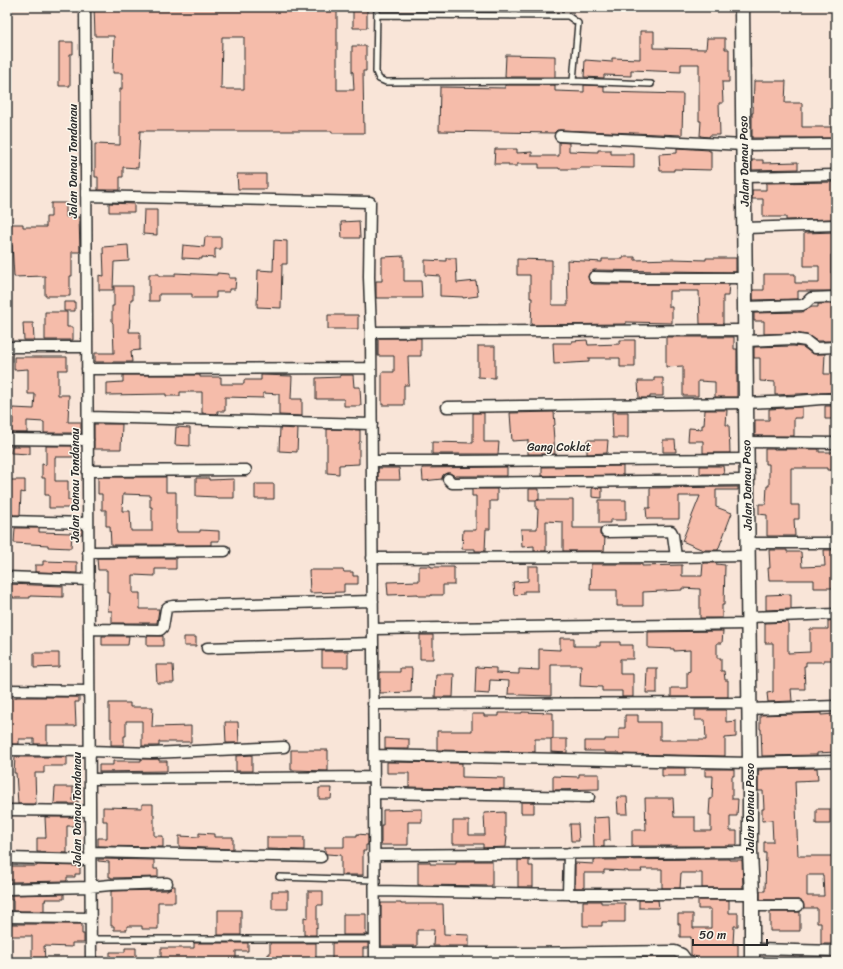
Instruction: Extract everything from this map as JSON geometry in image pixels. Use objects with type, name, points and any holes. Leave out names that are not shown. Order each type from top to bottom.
[{"type":"street","name":"Jalan Danau Tondanau","points":[[85,7],[91,962]]},
{"type":"street","name":"Jalan Danau Poso","points":[[742,7],[752,955]]},
{"type":"street","points":[[560,136],[744,145],[836,144]]},
{"type":"street","points":[[744,177],[836,175]]},
{"type":"street","points":[[86,196],[370,202],[369,277],[372,424],[375,957],[675,951],[682,954],[687,961],[692,962]]},
{"type":"street","points":[[745,228],[836,225]]},
{"type":"street","points":[[594,278],[745,278]]},
{"type":"street","points":[[746,307],[802,305],[811,298],[836,296]]},
{"type":"street","points":[[371,332],[746,336],[806,341],[815,348],[836,347]]},
{"type":"street","points":[[7,347],[87,347]]},
{"type":"street","points":[[87,369],[371,368]]},
{"type":"street","points":[[447,407],[746,403],[836,399]]},
{"type":"street","points":[[88,417],[372,424]]},
{"type":"street","points":[[7,439],[88,440]]},
{"type":"street","points":[[747,442],[836,443]]},
{"type":"street","name":"Gang Coklat","points":[[372,461],[747,459]]},
{"type":"street","points":[[88,470],[246,470]]},
{"type":"street","points":[[448,479],[452,483],[747,480]]},
{"type":"street","points":[[7,520],[88,523]]},
{"type":"street","points":[[606,532],[671,531],[673,535],[676,557]]},
{"type":"street","points":[[372,558],[676,557],[836,543]]},
{"type":"street","points":[[88,552],[225,551]]},
{"type":"street","points":[[7,577],[88,580]]},
{"type":"street","points":[[89,629],[160,630],[163,627],[166,609],[168,606],[373,601]]},
{"type":"street","points":[[373,629],[749,620],[836,614]]},
{"type":"street","points":[[206,648],[373,643]]},
{"type":"street","points":[[7,690],[89,691]]},
{"type":"street","points":[[373,704],[836,706]]},
{"type":"street","points":[[7,750],[152,753],[284,747]]},
{"type":"street","points":[[374,755],[750,763],[836,760]]},
{"type":"street","points":[[90,779],[374,777]]},
{"type":"street","points":[[374,793],[589,797]]},
{"type":"street","points":[[7,810],[90,811]]},
{"type":"street","points":[[374,855],[750,852]]},
{"type":"street","points":[[568,894],[569,853]]},
{"type":"street","points":[[7,858],[90,856],[321,857]]},
{"type":"street","points":[[7,889],[90,887],[167,882]]},
{"type":"street","points":[[374,891],[568,894],[752,900],[798,906]]},
{"type":"street","points":[[7,918],[91,918]]},
{"type":"street","points":[[752,955],[836,951]]},
{"type":"lane","points":[[377,7],[376,72],[379,79],[386,82],[573,81],[651,84]]},
{"type":"lane","points":[[377,15],[568,16],[578,23],[573,81]]},
{"type":"lane","points":[[279,877],[374,880]]},
{"type":"lane","points":[[91,939],[375,939]]},
{"type":"building","points":[[94,7],[337,7],[337,90],[354,90],[352,46],[366,46],[366,71],[363,71],[364,133],[332,133],[332,131],[140,131],[138,168],[123,167],[123,177],[120,177],[120,190],[98,190],[98,177],[95,177],[95,144],[120,145],[120,89],[122,89],[122,73],[113,73],[114,36],[95,36]],"holes":[[[222,37],[244,37],[244,89],[221,89]]]},
{"type":"building","points":[[353,7],[367,7],[367,28],[353,28]]},
{"type":"building","points":[[640,31],[654,31],[654,48],[706,49],[707,38],[725,38],[725,49],[729,49],[729,82],[722,82],[723,103],[719,103],[720,135],[710,135],[709,137],[700,136],[701,121],[699,121],[699,64],[681,64],[681,72],[631,70],[631,76],[604,75],[604,78],[584,77],[585,60],[612,62],[612,58],[640,59]]},
{"type":"building","points":[[59,42],[73,42],[73,54],[70,54],[70,86],[59,86]]},
{"type":"building","points":[[506,55],[555,56],[555,77],[505,77]]},
{"type":"building","points":[[754,81],[786,81],[785,103],[802,103],[802,127],[836,127],[836,138],[752,138]]},
{"type":"building","points":[[505,85],[555,85],[555,91],[584,92],[584,85],[604,86],[604,92],[683,94],[682,135],[560,130],[557,130],[554,133],[439,131],[440,87],[505,88]]},
{"type":"building","points":[[559,142],[569,143],[569,151],[598,152],[598,150],[611,150],[611,154],[634,154],[634,168],[593,167],[580,169],[559,169],[539,168],[539,164],[517,164],[517,166],[508,166],[508,164],[494,164],[495,149],[517,149],[517,153],[532,152],[532,156],[559,156]]},
{"type":"building","points":[[677,148],[711,151],[711,170],[674,169],[674,171],[660,171],[659,154],[677,153]]},
{"type":"building","points":[[752,160],[763,160],[763,163],[798,162],[798,169],[752,170]]},
{"type":"building","points":[[237,174],[266,174],[266,189],[238,189]]},
{"type":"building","points":[[836,182],[836,219],[786,220],[786,217],[763,217],[763,199],[752,199],[752,190],[766,190],[766,183]]},
{"type":"building","points":[[51,203],[66,203],[66,217],[79,217],[80,252],[72,252],[70,296],[45,296],[45,276],[14,277],[12,245],[7,245],[7,224],[23,224],[23,227],[46,227],[46,217],[51,217]]},
{"type":"building","points":[[109,203],[134,204],[134,212],[109,212]]},
{"type":"building","points":[[144,210],[157,210],[157,235],[143,234]]},
{"type":"building","points":[[359,221],[360,238],[342,238],[341,222]]},
{"type":"building","points":[[836,232],[836,254],[831,255],[831,273],[836,273],[836,291],[798,291],[798,299],[753,300],[753,290],[764,290],[764,274],[795,274],[795,283],[819,283],[819,266],[804,266],[804,233]]},
{"type":"building","points":[[205,237],[221,237],[221,249],[215,249],[215,258],[182,258],[183,245],[204,247]]},
{"type":"building","points":[[274,240],[287,241],[287,264],[282,264],[281,308],[257,307],[258,270],[273,271]]},
{"type":"building","points":[[128,245],[129,261],[114,262],[113,290],[99,290],[99,275],[104,276],[103,247]]},
{"type":"building","points":[[404,256],[404,281],[421,281],[422,298],[376,298],[376,281],[382,281],[382,257]]},
{"type":"building","points":[[623,257],[635,257],[635,260],[706,260],[706,258],[736,258],[736,272],[594,270],[588,276],[591,283],[594,284],[729,284],[728,296],[723,296],[723,324],[700,324],[699,291],[669,291],[669,307],[672,307],[672,323],[626,322],[626,324],[531,325],[532,298],[530,298],[530,275],[517,275],[517,259],[552,260],[552,305],[568,305],[567,260],[602,262],[602,259],[623,259]]},
{"type":"building","points":[[446,258],[456,258],[457,283],[476,281],[478,296],[463,298],[440,296],[440,276],[425,275],[425,260],[446,261]]},
{"type":"building","points":[[175,273],[217,275],[217,273],[229,274],[229,278],[236,278],[235,289],[229,289],[229,292],[216,292],[216,298],[192,298],[192,294],[159,294],[159,301],[149,301],[149,274],[159,274],[159,276],[175,276]]},
{"type":"building","points":[[114,286],[133,286],[129,332],[140,332],[140,350],[131,351],[132,362],[95,362],[95,353],[114,353],[112,306],[114,306]]},
{"type":"building","points":[[64,302],[75,302],[75,311],[64,311]]},
{"type":"building","points":[[818,304],[836,304],[836,341],[817,341],[807,335],[794,333],[764,334],[764,321],[754,321],[754,313],[802,312],[812,307],[818,307]]},
{"type":"building","points":[[45,312],[67,312],[67,327],[73,327],[73,340],[45,340]]},
{"type":"building","points":[[328,315],[358,315],[358,329],[328,329]]},
{"type":"building","points":[[23,323],[33,323],[34,340],[24,340]]},
{"type":"building","points":[[666,337],[734,337],[734,349],[737,349],[737,397],[715,397],[715,382],[698,381],[698,396],[683,396],[683,366],[666,367]]},
{"type":"building","points":[[378,338],[421,338],[421,356],[408,356],[409,385],[404,385],[404,405],[382,405],[382,372],[394,372],[394,356],[378,356]]},
{"type":"building","points":[[587,340],[588,345],[620,344],[620,340],[635,340],[635,367],[620,367],[620,358],[589,358],[589,362],[554,364],[553,343],[572,343],[572,341]]},
{"type":"building","points":[[478,346],[495,346],[495,378],[478,377]]},
{"type":"building","points":[[754,347],[803,347],[815,354],[825,354],[824,374],[836,374],[836,392],[775,395],[775,382],[760,381],[760,358],[754,358]]},
{"type":"building","points":[[14,357],[67,357],[67,370],[58,370],[58,395],[69,395],[68,422],[81,422],[81,433],[44,433],[44,422],[27,421],[27,433],[11,433],[11,424],[13,424],[13,408],[34,409],[35,394],[28,394],[28,369],[14,370]]},
{"type":"building","points":[[123,375],[200,375],[200,377],[221,377],[221,384],[244,384],[244,380],[261,380],[261,375],[292,376],[291,399],[302,399],[302,416],[279,415],[279,394],[263,393],[263,398],[225,397],[225,411],[217,411],[217,414],[202,413],[202,392],[180,392],[180,396],[166,396],[166,394],[107,395],[107,383],[123,382]]},
{"type":"building","points":[[340,375],[353,375],[354,387],[360,387],[361,406],[344,406],[344,399],[316,399],[316,378],[340,377]]},
{"type":"building","points":[[654,378],[663,378],[663,396],[639,398],[638,381],[654,381]]},
{"type":"building","points":[[825,406],[836,406],[836,419],[825,419]]},
{"type":"building","points":[[802,407],[802,418],[794,418],[794,436],[755,436],[755,420],[769,420],[769,409]]},
{"type":"building","points":[[705,410],[727,410],[726,425],[729,425],[730,453],[703,453],[703,441],[688,441],[689,428],[702,429],[702,425],[704,425]]},
{"type":"building","points":[[554,412],[555,425],[553,426],[555,454],[528,454],[528,440],[512,441],[510,413]]},
{"type":"building","points":[[612,412],[628,412],[628,438],[613,438]]},
{"type":"building","points":[[473,413],[484,413],[484,442],[499,442],[498,454],[432,454],[432,442],[473,443]]},
{"type":"building","points":[[94,424],[122,424],[121,449],[94,449]]},
{"type":"building","points":[[176,427],[190,428],[190,446],[175,445]]},
{"type":"building","points":[[280,428],[298,429],[297,452],[279,451]]},
{"type":"building","points":[[327,429],[360,430],[359,464],[339,465],[339,474],[327,473]]},
{"type":"building","points":[[587,440],[608,440],[607,453],[587,454]]},
{"type":"building","points":[[663,440],[675,440],[676,452],[663,452]]},
{"type":"building","points":[[12,446],[30,446],[30,454],[11,453]]},
{"type":"building","points":[[46,446],[72,446],[73,457],[55,457],[55,481],[68,481],[68,500],[72,500],[72,508],[49,508],[49,495],[45,495],[45,478],[42,478],[42,464],[46,465]]},
{"type":"building","points":[[765,449],[819,449],[819,452],[836,452],[836,470],[827,470],[827,468],[791,468],[791,505],[799,505],[799,519],[794,519],[795,536],[767,536],[767,515],[759,514],[759,504],[766,504],[767,486],[769,486],[769,464],[765,464]]},
{"type":"building","points":[[623,466],[623,475],[542,476],[542,467]]},
{"type":"building","points":[[700,466],[723,466],[724,474],[700,474]]},
{"type":"building","points":[[507,467],[507,476],[455,476],[447,473],[443,475],[442,479],[423,481],[422,468]]},
{"type":"building","points":[[378,468],[399,468],[400,480],[378,480]]},
{"type":"building","points":[[98,477],[166,477],[166,492],[176,492],[177,532],[200,532],[200,530],[219,531],[219,541],[211,541],[211,545],[111,545],[110,526],[106,526],[106,510],[102,510],[102,494],[98,494]],"holes":[[[123,494],[150,495],[150,507],[152,507],[152,531],[131,531],[130,511],[122,511]]]},
{"type":"building","points":[[196,478],[209,478],[209,480],[234,479],[234,498],[196,496]]},
{"type":"building","points":[[7,480],[25,480],[25,493],[21,492],[20,515],[12,515],[12,513],[7,513]]},
{"type":"building","points":[[255,484],[274,484],[274,499],[255,499]]},
{"type":"building","points":[[738,487],[738,490],[716,490],[716,507],[732,513],[718,550],[703,550],[682,541],[700,496],[679,496],[679,519],[647,519],[646,508],[650,508],[650,488]]},
{"type":"building","points":[[592,488],[602,488],[602,498],[592,497]]},
{"type":"building","points":[[472,489],[497,489],[497,501],[490,501],[490,529],[486,529],[485,551],[462,549],[463,530],[476,530],[476,496],[472,496]]},
{"type":"building","points":[[529,489],[539,489],[539,500],[529,500]]},
{"type":"building","points":[[536,500],[573,500],[573,528],[601,528],[600,535],[605,538],[604,551],[563,551],[563,522],[546,521],[546,551],[534,551],[534,546],[522,547],[521,529],[537,529],[538,509],[536,509]]},
{"type":"building","points":[[599,500],[626,500],[626,520],[610,520],[610,523],[599,523]]},
{"type":"building","points":[[15,528],[39,528],[39,532],[72,533],[71,548],[14,543]]},
{"type":"building","points":[[73,529],[82,529],[82,534],[73,534]]},
{"type":"building","points":[[769,550],[801,552],[802,567],[825,566],[824,550],[836,550],[836,588],[814,588],[814,580],[769,580]]},
{"type":"building","points":[[97,558],[176,558],[176,569],[155,569],[155,576],[133,575],[133,593],[140,593],[140,609],[159,609],[157,623],[112,623],[112,611],[108,611],[109,592],[107,592],[107,570],[98,570]]},
{"type":"building","points":[[43,561],[77,562],[77,573],[35,572],[35,565],[43,565]]},
{"type":"building","points":[[703,563],[725,565],[724,605],[722,605],[722,618],[700,618],[700,589],[682,588],[682,590],[643,592],[643,606],[617,606],[617,590],[590,590],[591,564],[642,564],[642,566],[682,565],[682,576],[702,576]]},
{"type":"building","points":[[419,566],[454,567],[454,585],[443,585],[443,595],[388,595],[387,582],[419,581]]},
{"type":"building","points":[[528,566],[538,566],[538,591],[524,591],[524,594],[514,595],[513,582],[528,581]]},
{"type":"building","points":[[309,570],[343,570],[344,572],[353,572],[353,576],[358,576],[358,584],[344,584],[344,592],[310,593]]},
{"type":"building","points":[[7,584],[63,586],[63,597],[30,596],[30,598],[13,598],[13,596],[7,596]]},
{"type":"building","points":[[791,594],[791,609],[766,610],[766,595]]},
{"type":"building","points":[[836,620],[836,660],[806,662],[806,666],[804,666],[805,689],[791,689],[792,701],[768,702],[767,693],[773,692],[773,643],[765,643],[765,623],[788,622],[788,653],[810,652],[810,629],[828,629],[828,621]]},
{"type":"building","points":[[723,631],[722,643],[717,643],[717,658],[721,658],[721,671],[724,671],[725,680],[728,680],[728,697],[671,697],[671,688],[687,688],[687,672],[690,671],[690,650],[674,651],[674,649],[648,648],[648,632]]},
{"type":"building","points":[[420,635],[433,635],[433,659],[420,659]]},
{"type":"building","points":[[102,636],[129,636],[128,645],[102,645]]},
{"type":"building","points":[[147,636],[163,636],[163,646],[147,646]]},
{"type":"building","points":[[184,637],[196,637],[196,646],[184,646]]},
{"type":"building","points":[[560,638],[574,638],[574,646],[600,646],[600,642],[620,642],[620,645],[633,645],[633,659],[620,659],[620,674],[633,674],[633,697],[622,697],[622,691],[602,691],[602,687],[580,686],[581,665],[551,665],[551,696],[508,694],[509,681],[490,680],[489,694],[475,693],[476,667],[496,668],[496,673],[519,674],[519,669],[539,670],[539,649],[560,650]]},
{"type":"building","points":[[322,651],[348,651],[348,667],[322,667]]},
{"type":"building","points":[[34,653],[59,653],[59,667],[34,668]]},
{"type":"building","points":[[156,665],[173,665],[174,683],[157,683]]},
{"type":"building","points":[[400,668],[412,668],[411,692],[380,693],[380,672],[400,672]]},
{"type":"building","points":[[647,668],[657,668],[657,693],[646,693]]},
{"type":"building","points":[[436,674],[454,674],[453,697],[435,697]]},
{"type":"building","points":[[79,697],[79,702],[75,702],[76,726],[47,726],[47,744],[34,744],[34,739],[19,739],[19,744],[7,744],[7,698]]},
{"type":"building","points":[[109,703],[130,703],[130,707],[153,707],[152,727],[191,726],[191,742],[159,742],[159,746],[142,746],[142,721],[126,721],[126,736],[124,736],[124,745],[111,745]]},
{"type":"building","points":[[695,710],[726,710],[726,722],[736,721],[736,737],[725,738],[725,756],[619,754],[605,753],[605,751],[585,751],[585,741],[619,739],[619,728],[625,728],[625,715],[638,715],[638,722],[660,722],[660,740],[706,740],[705,720],[695,720]]},
{"type":"building","points":[[499,713],[553,713],[553,739],[535,739],[535,752],[437,750],[437,731],[472,731],[472,714],[499,716]]},
{"type":"building","points":[[821,713],[821,715],[835,714],[836,752],[817,753],[817,755],[762,756],[760,715]]},
{"type":"building","points":[[225,722],[238,722],[239,743],[226,743]]},
{"type":"building","points":[[385,738],[409,739],[409,749],[385,749]]},
{"type":"building","points":[[551,739],[567,739],[567,753],[551,752]]},
{"type":"building","points":[[291,750],[328,750],[328,771],[291,770]]},
{"type":"building","points":[[252,755],[252,771],[236,771],[236,756]]},
{"type":"building","points":[[15,757],[67,757],[67,766],[44,766],[44,773],[35,773],[36,804],[18,804],[16,773],[14,773]]},
{"type":"building","points":[[141,759],[159,759],[159,761],[167,761],[167,771],[99,772],[99,765],[113,765],[113,761],[141,761]]},
{"type":"building","points":[[387,762],[462,763],[462,777],[504,778],[504,789],[409,787],[409,773],[387,773]]},
{"type":"building","points":[[662,768],[685,768],[685,776],[662,776]]},
{"type":"building","points":[[817,768],[818,780],[795,781],[798,856],[836,856],[835,944],[821,944],[821,923],[817,923],[817,908],[804,908],[803,902],[798,900],[760,900],[760,891],[765,891],[766,853],[764,853],[764,842],[773,842],[772,820],[762,821],[762,809],[764,809],[763,791],[758,791],[758,770]],"holes":[[[807,875],[823,875],[824,896],[807,896]]]},
{"type":"building","points":[[705,769],[734,769],[734,776],[732,776],[732,799],[738,799],[737,816],[730,816],[730,831],[737,831],[737,845],[632,846],[632,830],[646,830],[645,798],[673,798],[674,817],[695,817],[695,831],[711,831],[711,815],[709,815],[710,799],[712,799],[713,776],[705,776]]},
{"type":"building","points":[[579,774],[599,774],[599,789],[553,790],[553,776],[579,777]]},
{"type":"building","points":[[55,787],[73,787],[73,801],[78,801],[78,804],[54,804]]},
{"type":"building","points":[[319,788],[332,788],[331,799],[319,799]]},
{"type":"building","points":[[617,797],[627,797],[628,814],[618,814]]},
{"type":"building","points":[[521,802],[534,802],[534,813],[521,813]]},
{"type":"building","points":[[142,804],[153,804],[154,836],[163,836],[163,847],[98,846],[98,838],[107,838],[107,821],[103,821],[103,807],[142,808]]},
{"type":"building","points":[[422,809],[422,822],[408,822],[408,845],[381,845],[383,810]]},
{"type":"building","points":[[816,809],[830,809],[830,824],[816,824]]},
{"type":"building","points":[[505,812],[505,836],[507,836],[506,847],[483,848],[483,844],[453,844],[453,821],[469,821],[469,835],[485,835],[484,813]]},
{"type":"building","points":[[45,817],[78,817],[78,826],[67,826],[67,853],[37,852],[37,838],[46,838]]},
{"type":"building","points":[[609,817],[610,840],[604,840],[604,847],[594,847],[593,818]]},
{"type":"building","points":[[570,824],[578,824],[579,841],[571,841]]},
{"type":"building","points":[[199,833],[214,834],[214,837],[233,837],[233,849],[179,847],[179,836],[199,837]]},
{"type":"building","points":[[357,834],[368,835],[368,845],[366,845],[366,851],[363,851],[363,875],[341,875],[341,855],[325,853],[325,847],[344,847],[344,836],[357,836]]},
{"type":"building","points":[[267,837],[304,837],[304,850],[267,849]]},
{"type":"building","points":[[98,859],[154,860],[154,869],[158,869],[158,877],[111,878],[109,877],[109,862],[98,861]]},
{"type":"building","points":[[518,860],[529,860],[529,866],[533,866],[533,887],[518,887]]},
{"type":"building","points":[[594,860],[742,860],[743,888],[702,888],[702,873],[681,873],[680,888],[662,888],[662,869],[641,869],[642,872],[604,870],[604,873],[584,873],[584,888],[575,888],[575,863],[594,864]]},
{"type":"building","points":[[456,861],[492,861],[492,886],[418,885],[418,862],[430,862],[430,864],[456,864]]},
{"type":"building","points":[[7,866],[80,866],[80,874],[75,874],[75,877],[67,877],[67,881],[11,882],[11,879],[7,879]]},
{"type":"building","points":[[175,886],[175,902],[158,902],[158,929],[142,929],[142,926],[127,926],[127,930],[114,930],[114,926],[111,926],[111,891],[167,890]]},
{"type":"building","points":[[272,891],[288,891],[288,909],[272,909]]},
{"type":"building","points":[[308,891],[323,891],[323,905],[317,905],[316,935],[304,935],[304,917],[308,918]]},
{"type":"building","points":[[64,894],[64,899],[45,899],[44,911],[13,911],[13,900],[11,900],[11,895]]},
{"type":"building","points":[[639,900],[658,900],[659,908],[639,908]]},
{"type":"building","points":[[698,900],[729,900],[729,913],[738,913],[738,926],[734,926],[733,944],[738,944],[738,959],[698,960],[696,957],[691,955],[691,937],[680,937],[678,914],[693,914],[693,928],[711,928],[711,909],[698,909]]},
{"type":"building","points":[[583,901],[625,903],[625,922],[602,922],[602,926],[583,926]]},
{"type":"building","points":[[381,903],[443,904],[444,934],[469,935],[469,946],[433,946],[434,930],[417,930],[417,946],[381,946]]},
{"type":"building","points":[[218,910],[241,910],[241,935],[218,935]]},
{"type":"building","points":[[770,912],[800,912],[800,931],[770,931]]},
{"type":"building","points":[[343,914],[366,914],[366,934],[368,935],[343,935]]},
{"type":"building","points":[[7,924],[82,924],[84,943],[72,943],[72,947],[44,946],[45,960],[32,960],[32,936],[7,936]]},
{"type":"building","points":[[194,943],[248,943],[248,951],[236,951],[236,960],[234,960],[234,962],[161,962],[161,948],[194,948]]},
{"type":"building","points":[[270,943],[316,943],[316,962],[268,962]]},
{"type":"building","points":[[332,943],[368,943],[368,948],[363,948],[363,962],[332,962]]},
{"type":"building","points":[[125,948],[136,948],[136,962],[110,962],[110,952],[125,952]]},
{"type":"building","points":[[620,958],[633,958],[633,962],[620,962]]},
{"type":"building","points":[[385,960],[417,960],[417,962],[385,962]]},
{"type":"building","points":[[448,960],[469,960],[469,962],[448,962]]}]
